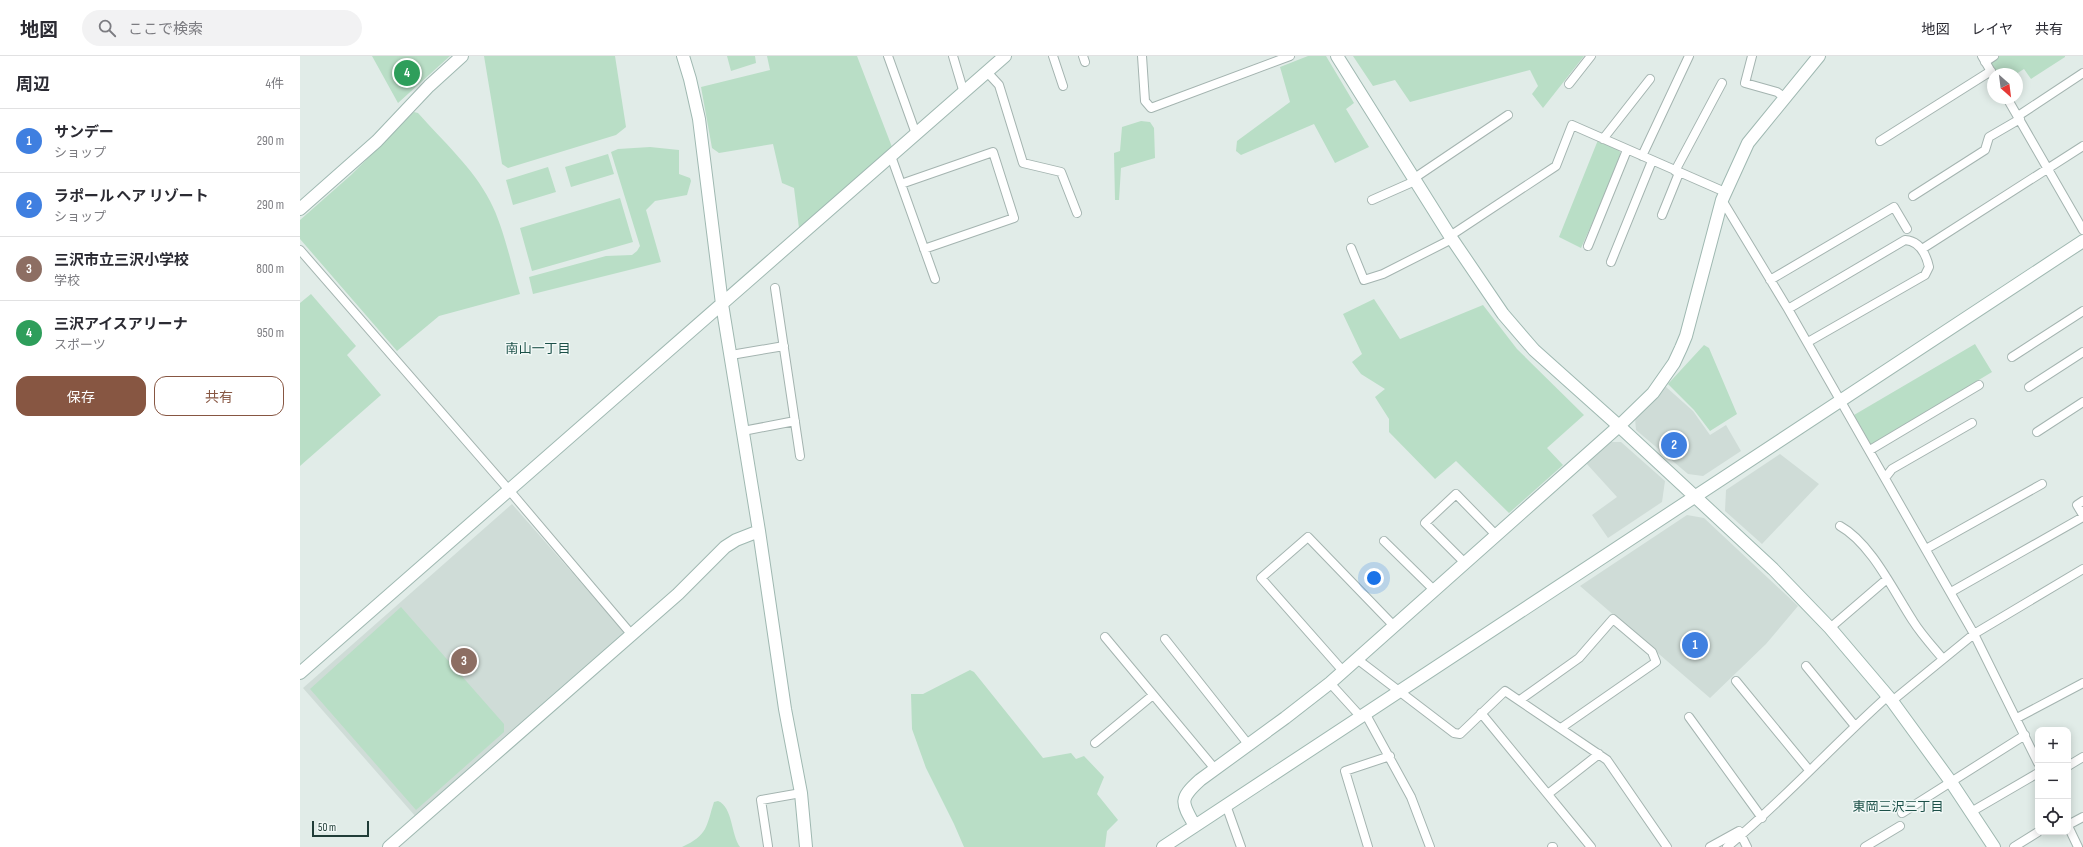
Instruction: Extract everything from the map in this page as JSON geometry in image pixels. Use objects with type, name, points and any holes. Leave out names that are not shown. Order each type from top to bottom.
[{"type":"street","points":[[300,209],[372,146],[429,86],[462,56]]},
{"type":"street","points":[[683,56],[699,119],[722,304],[759,531],[785,709],[801,792],[806,847]]},
{"type":"street","points":[[888,56],[916,134]]},
{"type":"street","points":[[953,56],[964,93]]},
{"type":"street","points":[[300,673],[1005,56]]},
{"type":"street","points":[[1053,56],[1063,86]]},
{"type":"street","points":[[1142,56],[1145,101],[1151,108],[1290,56]]},
{"type":"street","points":[[1337,56],[1451,238],[1503,314],[1534,350],[1619,426],[1773,569],[1830,628],[1890,698],[1951,782],[1994,847]]},
{"type":"street","points":[[1569,84],[1591,56]]},
{"type":"street","points":[[1642,156],[1683,72],[1689,56]]},
{"type":"street","points":[[1752,56],[1745,83],[1777,92],[1784,97]]},
{"type":"street","points":[[1195,826],[1183,804],[1184,798],[1188,791],[1330,683],[1619,426],[1653,393],[1667,374],[1681,348],[1688,328],[1723,196],[1748,143],[1819,56]]},
{"type":"street","points":[[1989,68],[1983,59],[1994,56]]},
{"type":"street","points":[[988,72],[999,85],[1023,163],[1061,172],[1077,213]]},
{"type":"street","points":[[1913,196],[1985,150],[1989,136],[2019,118],[2083,73]]},
{"type":"street","points":[[1880,141],[1987,76]]},
{"type":"street","points":[[1603,139],[1650,78]]},
{"type":"street","points":[[1662,215],[1677,172],[1722,83]]},
{"type":"street","points":[[2011,104],[2083,230]]},
{"type":"street","points":[[1372,200],[1414,180],[1508,115]]},
{"type":"street","points":[[1351,248],[1364,280],[1383,274],[1451,238],[1556,166],[1572,125],[1677,172],[1723,196],[1951,592],[2017,718],[2035,757]]},
{"type":"street","points":[[1922,249],[2083,146]]},
{"type":"street","points":[[1588,246],[1627,150]]},
{"type":"street","points":[[901,184],[993,152],[1014,218],[924,249]]},
{"type":"street","points":[[891,156],[935,279]]},
{"type":"street","points":[[1611,262],[1652,161]]},
{"type":"street","points":[[1770,280],[1894,207],[1907,229]]},
{"type":"street","points":[[1788,309],[1905,240],[1911,241],[1922,249],[1929,267],[1925,275],[1808,342]]},
{"type":"street","points":[[1168,846],[1226,805],[1362,715],[1842,401],[2083,241]]},
{"type":"street","points":[[300,250],[509,490],[632,635]]},
{"type":"street","points":[[775,288],[800,456]]},
{"type":"street","points":[[2012,357],[2083,311]]},
{"type":"street","points":[[731,355],[784,346]]},
{"type":"street","points":[[2029,387],[2083,352]]},
{"type":"street","points":[[1870,450],[1979,385]]},
{"type":"street","points":[[2037,432],[2083,402]]},
{"type":"street","points":[[743,431],[795,421]]},
{"type":"street","points":[[1885,478],[1892,469],[1972,423]]},
{"type":"street","points":[[1926,549],[2042,484]]},
{"type":"street","points":[[1465,563],[1426,523],[1456,494],[1496,535]]},
{"type":"street","points":[[1951,592],[2083,516],[2077,505],[2083,501]]},
{"type":"street","points":[[1840,526],[1847,530],[1872,558],[1914,622],[1943,659]]},
{"type":"street","points":[[389,847],[678,594],[725,547],[736,540],[759,531]]},
{"type":"street","points":[[1343,671],[1261,578],[1308,537],[1394,626]]},
{"type":"street","points":[[1384,541],[1434,590]]},
{"type":"street","points":[[1727,847],[1762,818],[1855,726],[1890,698],[1974,634],[2083,569]]},
{"type":"street","points":[[1830,628],[1887,579]]},
{"type":"street","points":[[1520,700],[1579,658],[1613,619],[1652,652],[1656,662],[1561,728]]},
{"type":"street","points":[[1105,637],[1215,769]]},
{"type":"street","points":[[1165,639],[1248,744]]},
{"type":"street","points":[[1357,658],[1398,692],[1454,733],[1460,734],[1505,690],[1598,754],[1614,768],[1667,847]]},
{"type":"street","points":[[1806,666],[1855,726]]},
{"type":"street","points":[[1736,681],[1809,770]]},
{"type":"street","points":[[1330,683],[1362,715],[1390,756],[1411,797],[1430,847]]},
{"type":"street","points":[[2017,718],[2083,683]]},
{"type":"street","points":[[1095,743],[1154,695]]},
{"type":"street","points":[[1481,713],[1591,847]]},
{"type":"street","points":[[1689,718],[1762,818]]},
{"type":"street","points":[[1902,813],[2025,735]]},
{"type":"street","points":[[1548,794],[1598,754]]},
{"type":"street","points":[[1368,847],[1345,771],[1390,756]]},
{"type":"street","points":[[2071,764],[2083,757]]},
{"type":"street","points":[[1971,812],[2035,775]]},
{"type":"street","points":[[768,846],[761,800],[801,792]]},
{"type":"street","points":[[1226,805],[1241,847]]},
{"type":"street","points":[[2071,824],[2083,817]]},
{"type":"street","points":[[1865,847],[1900,826]]},
{"type":"street","points":[[1710,847],[1739,831],[1747,847]]},
{"type":"street","points":[[2071,832],[2078,847]]},
{"type":"street","points":[[2014,847],[2035,834]]},
{"type":"shaded area","points":[[1665,386],[1693,411],[1710,435],[1726,425],[1741,451],[1703,476],[1688,474],[1636,430],[1635,418]]},
{"type":"shaded area","points":[[1608,442],[1621,442],[1665,481],[1662,502],[1608,538],[1592,515],[1617,497],[1586,463]]},
{"type":"shaded area","points":[[1780,454],[1819,484],[1762,544],[1725,511],[1726,490]]},
{"type":"shaded area","points":[[512,504],[626,634],[416,817],[303,688]]},
{"type":"shaded area","points":[[1687,515],[1704,518],[1798,606],[1766,644],[1710,698],[1580,586]]},
{"type":"green space","points":[[372,56],[450,56],[398,103]]},
{"type":"green space","points":[[484,56],[615,56],[626,127],[616,135],[508,168],[502,164]]},
{"type":"green space","points":[[727,56],[755,56],[756,63],[731,71]]},
{"type":"green space","points":[[767,56],[857,56],[892,147],[799,228],[794,188],[782,183],[773,144],[719,153],[712,148],[701,87],[770,70]]},
{"type":"green space","points":[[1308,56],[1326,56],[1354,103],[1346,109],[1369,147],[1335,163],[1314,124],[1241,155],[1236,151],[1237,141],[1290,102],[1280,67]]},
{"type":"green space","points":[[1353,56],[1584,56],[1543,108],[1532,94],[1538,86],[1530,70],[1410,102],[1395,80],[1373,86]]},
{"type":"green space","points":[[1999,56],[2065,56],[2031,79],[2023,68],[1994,68],[1992,60]]},
{"type":"green space","points":[[414,112],[418,113],[467,166],[490,201],[507,246],[520,294],[439,316],[397,351],[300,239],[300,220],[351,175]]},
{"type":"green space","points":[[1141,121],[1150,122],[1154,128],[1155,158],[1121,168],[1119,200],[1115,200],[1114,153],[1120,151],[1122,127]]},
{"type":"green space","points":[[1598,140],[1619,150],[1622,157],[1581,248],[1559,237]]},
{"type":"green space","points":[[650,147],[679,150],[679,174],[690,178],[691,181],[687,195],[655,201],[646,210],[661,262],[533,294],[529,277],[606,256],[632,255],[637,251],[640,246],[611,152],[618,149]]},
{"type":"green space","points":[[608,154],[614,174],[571,187],[565,167]]},
{"type":"green space","points":[[548,167],[556,192],[513,205],[506,180]]},
{"type":"green space","points":[[620,198],[633,242],[532,271],[520,228]]},
{"type":"green space","points":[[311,294],[356,346],[347,355],[381,395],[300,466],[300,303]]},
{"type":"green space","points":[[1374,299],[1400,339],[1483,305],[1517,349],[1584,415],[1547,448],[1563,465],[1509,513],[1456,461],[1435,479],[1389,432],[1389,419],[1375,397],[1385,389],[1361,374],[1352,362],[1362,354],[1343,314]]},
{"type":"green space","points":[[1975,344],[1992,372],[1871,445],[1854,415]]},
{"type":"green space","points":[[1704,345],[1709,348],[1737,414],[1710,431],[1694,410],[1668,384]]},
{"type":"green space","points":[[401,607],[504,724],[504,732],[416,810],[310,689]]},
{"type":"green space","points":[[970,670],[974,672],[1043,758],[1071,753],[1076,759],[1084,756],[1104,777],[1097,794],[1118,820],[1107,831],[1105,847],[964,847],[926,768],[912,729],[911,694],[923,694]]},
{"type":"green space","points":[[718,801],[723,804],[729,815],[737,842],[740,847],[682,847],[691,843],[705,829],[714,802]]},
{"type":"place","name":"三沢アイスアリーナ","points":[[407,73]]},
{"type":"place","name":"ラポール ヘア リゾート","points":[[1674,445]]},
{"type":"place","name":"サンデー","points":[[1695,645]]},
{"type":"place","name":"三沢市立三沢小学校","points":[[464,661]]},
{"type":"district","name":"南山一丁目","points":[[538,348]]},
{"type":"district","name":"東岡三沢三丁目","points":[[1898,806]]}]
